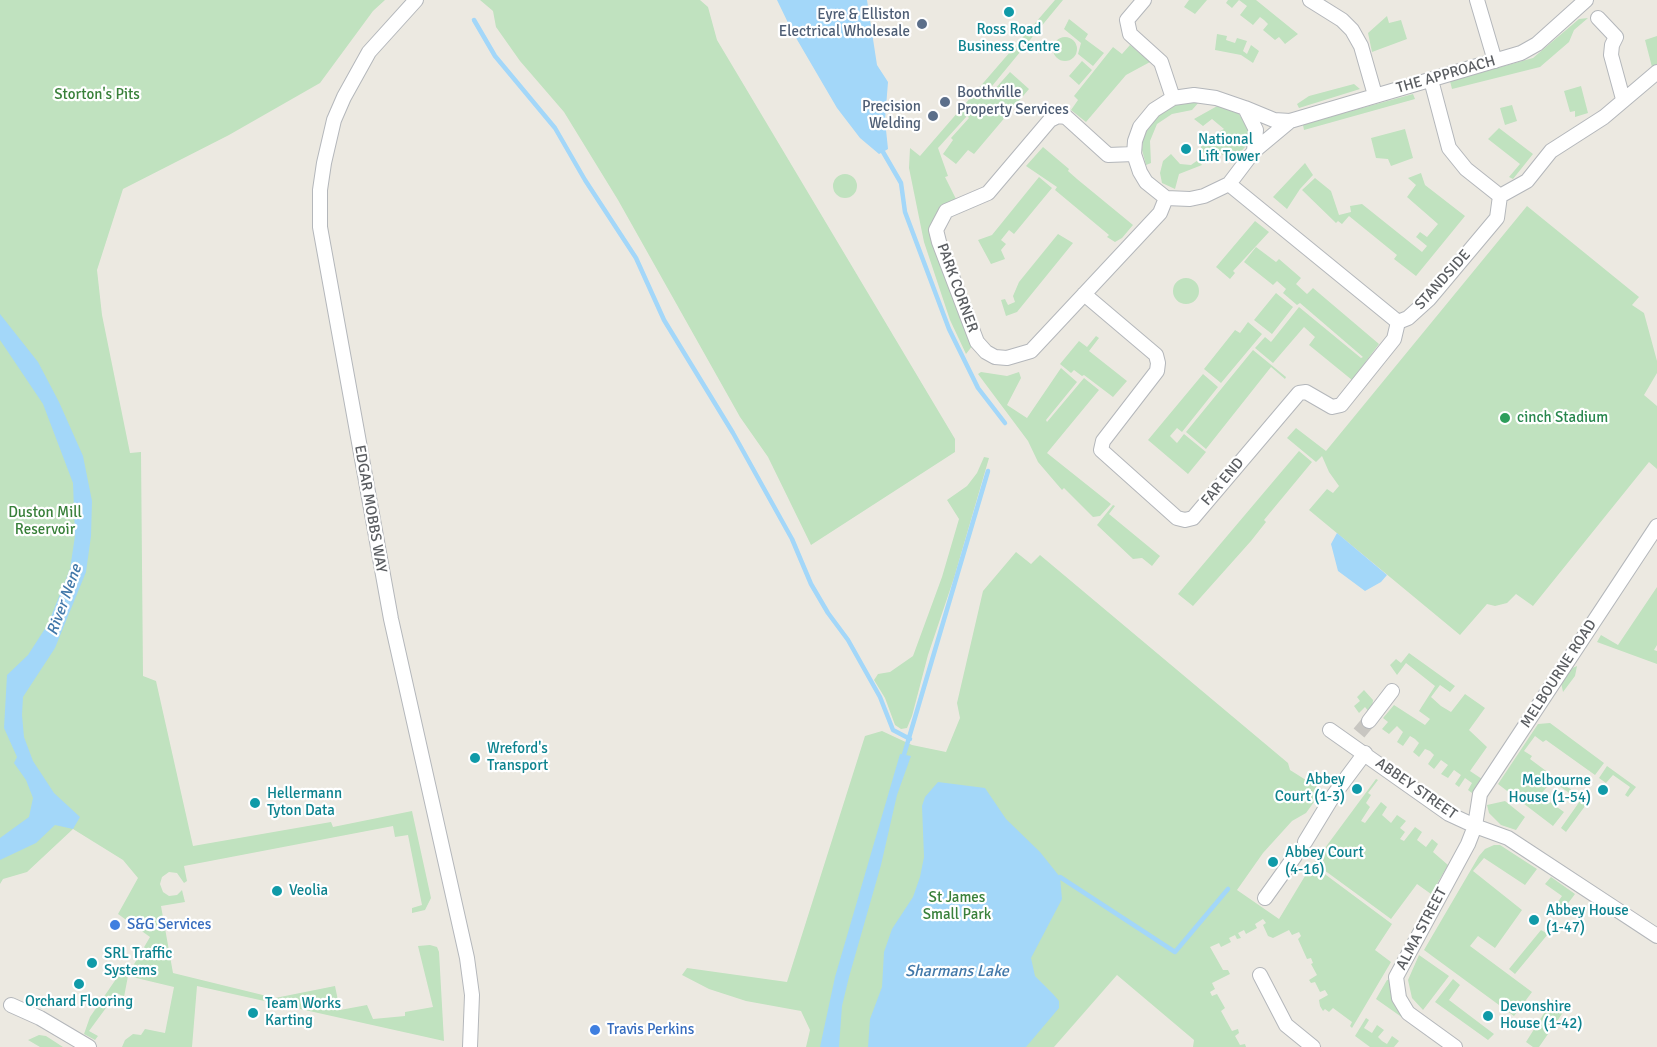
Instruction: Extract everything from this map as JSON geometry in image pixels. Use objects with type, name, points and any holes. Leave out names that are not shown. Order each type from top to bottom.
[{"type":"street","name":"EDGAR MOBBS WAY","points":[[416,0],[369,52],[334,120],[320,190],[320,227],[391,619],[467,958],[472,995],[471,1043]]},
{"type":"street","points":[[1144,0],[1127,20],[1130,34],[1161,62],[1173,98]]},
{"type":"street","points":[[1310,0],[1342,20],[1352,30],[1361,46],[1375,95]]},
{"type":"street","points":[[1477,0],[1496,61]]},
{"type":"street","name":"THE APPROACH","points":[[1254,151],[1288,123],[1521,53],[1537,44],[1586,0]]},
{"type":"street","points":[[1598,18],[1616,38],[1612,45],[1611,55],[1623,99]]},
{"type":"street","points":[[1431,80],[1449,148],[1466,169],[1500,196],[1527,181],[1551,152],[1604,117],[1657,72]]},
{"type":"street","points":[[1208,96],[1245,108],[1256,130],[1254,151],[1229,184],[1204,196],[1190,199],[1166,198],[1146,182],[1134,154],[1135,141],[1145,119],[1173,98],[1208,96]]},
{"type":"street","name":"THE APPROACH","points":[[1245,108],[1288,123]]},
{"type":"street","name":"PARK CORNER","points":[[1134,154],[1108,155],[1066,117],[1058,116],[1050,120],[988,192],[946,211],[936,230],[977,342],[986,352],[1007,358],[1031,351],[1160,213],[1166,198]]},
{"type":"street","points":[[1229,184],[1398,322]]},
{"type":"street","name":"STANDSIDE","points":[[1398,322],[1408,318],[1429,299],[1497,218],[1500,196]]},
{"type":"street","name":"FAR END","points":[[1084,294],[1156,355],[1158,363],[1157,371],[1103,441],[1101,450],[1177,518],[1185,520],[1193,518],[1299,393],[1306,392],[1332,407],[1341,405],[1394,339],[1398,322]]},
{"type":"street","name":"MELBOURNE ROAD","points":[[1474,826],[1480,794],[1657,526]]},
{"type":"street","points":[[1369,721],[1392,691]]},
{"type":"street","name":"ABBEY STREET","points":[[1330,730],[1355,738],[1365,753],[1449,814],[1508,838],[1657,936]]},
{"type":"street","points":[[1305,842],[1328,808],[1333,796],[1365,753]]},
{"type":"street","name":"ALMA STREET","points":[[1455,1047],[1408,1013],[1399,998],[1396,977],[1468,844],[1474,826]]},
{"type":"street","points":[[1265,898],[1295,856]]},
{"type":"street","points":[[1260,975],[1286,1025],[1312,1047]]},
{"type":"street","points":[[11,1005],[40,1018],[89,1047]]},
{"type":"green space","name":"Storton's Pits","points":[[0,0],[385,0],[373,11],[320,83],[229,135],[123,189],[97,270],[102,315],[130,453],[141,452],[143,676],[156,681],[193,846],[331,822],[333,827],[412,811],[431,898],[425,910],[412,913],[412,908],[422,905],[408,835],[395,837],[393,826],[184,866],[187,881],[184,883],[177,873],[169,872],[162,877],[160,884],[163,892],[169,896],[177,895],[182,890],[185,902],[161,906],[173,973],[275,998],[335,986],[340,1010],[367,1005],[373,1019],[405,1016],[405,1012],[433,1007],[418,946],[430,945],[437,947],[439,952],[444,1041],[197,986],[192,1047],[122,1047],[125,1040],[133,1034],[141,1035],[145,1029],[165,1033],[174,987],[128,976],[124,997],[117,993],[89,1031],[98,1036],[95,1040],[84,1034],[90,1017],[127,963],[133,966],[150,937],[118,914],[138,878],[123,860],[73,829],[27,872],[3,879],[0,884]]},
{"type":"green space","points":[[480,0],[700,0],[708,7],[717,40],[955,439],[955,452],[811,545],[768,457],[740,417],[618,200],[564,112],[520,61],[496,27],[493,11]]},
{"type":"green space","points":[[1055,0],[1063,0],[983,97],[986,99],[1010,72],[1029,89],[974,154],[968,150],[956,164],[943,154],[953,140],[951,138],[969,118],[967,116],[938,148],[948,176],[945,177],[956,199],[939,210],[931,229],[973,345],[966,354],[950,320],[924,242],[909,168],[910,148],[920,156]]},
{"type":"green space","points":[[1189,0],[1207,0],[1195,14],[1184,7]]},
{"type":"green space","points":[[1228,0],[1239,0],[1232,8],[1226,3]]},
{"type":"green space","points":[[1239,0],[1256,0],[1298,34],[1285,44],[1279,37],[1275,40],[1263,30],[1268,24],[1260,17],[1253,25],[1240,15],[1247,6]]},
{"type":"green space","points":[[1387,16],[1389,23],[1401,20],[1407,39],[1372,52],[1368,33]]},
{"type":"green space","points":[[1588,18],[1574,30],[1569,42],[1540,67],[1452,89],[1450,81],[1533,58],[1579,19]]},
{"type":"green space","points":[[1069,19],[1088,34],[1085,39],[1104,53],[1093,66],[1078,54],[1081,43],[1064,29]]},
{"type":"green space","points":[[1217,34],[1227,36],[1226,40],[1235,43],[1237,38],[1247,41],[1243,51],[1247,54],[1251,45],[1259,51],[1253,63],[1241,55],[1215,50]]},
{"type":"green space","points":[[1657,36],[1657,64],[1652,67],[1645,40]]},
{"type":"green space","points":[[1065,37],[1070,38],[1076,44],[1076,54],[1070,60],[1065,61],[1060,60],[1054,54],[1053,49],[1054,44],[1060,38]]},
{"type":"green space","points":[[1130,45],[1150,62],[1126,75],[1086,122],[1071,110],[1078,100],[1074,96],[1113,47],[1122,54]]},
{"type":"green space","points":[[1082,61],[1092,70],[1079,85],[1069,76]]},
{"type":"green space","points":[[1354,84],[1360,89],[1299,108],[1297,104],[1309,96]]},
{"type":"green space","points":[[1581,86],[1588,113],[1575,117],[1575,111],[1570,112],[1564,91]]},
{"type":"green space","points":[[1413,94],[1415,99],[1304,130],[1303,125],[1318,120]]},
{"type":"green space","points":[[1200,101],[1192,110],[1172,114],[1157,124],[1150,141],[1151,163],[1146,165],[1142,150],[1144,134],[1158,113],[1172,105]]},
{"type":"green space","points":[[1219,105],[1238,113],[1249,128],[1250,137],[1245,147],[1233,160],[1215,151],[1202,153],[1200,142],[1224,129],[1212,119],[1203,126],[1194,119]]},
{"type":"green space","points":[[1512,105],[1517,121],[1505,125],[1500,108]]},
{"type":"green space","points":[[1499,128],[1533,154],[1513,179],[1509,177],[1520,164],[1488,139]]},
{"type":"green space","points":[[1405,129],[1413,158],[1391,166],[1388,159],[1376,158],[1371,138]]},
{"type":"green space","points":[[1043,147],[1077,179],[1133,225],[1122,238],[1115,242],[1107,237],[1109,235],[1055,190],[1057,187],[1026,166]]},
{"type":"green space","points":[[1171,154],[1180,164],[1191,165],[1198,160],[1202,165],[1179,174],[1175,189],[1162,183],[1160,173],[1163,161]]},
{"type":"green space","points":[[1305,163],[1313,175],[1300,189],[1287,209],[1273,197]]},
{"type":"green space","points":[[1421,173],[1425,185],[1465,216],[1416,276],[1394,259],[1397,255],[1349,216],[1342,224],[1338,221],[1336,223],[1302,190],[1315,178],[1331,191],[1339,215],[1351,212],[1350,206],[1362,204],[1422,252],[1427,246],[1416,237],[1420,232],[1427,237],[1438,224],[1407,197],[1416,185],[1408,178]]},
{"type":"green space","points":[[845,174],[854,177],[857,186],[854,195],[845,198],[836,195],[833,186],[836,177]]},
{"type":"green space","points":[[1039,177],[1052,188],[1014,234],[1009,230],[1001,240],[1006,244],[1001,250],[1005,259],[991,264],[978,240],[992,235]]},
{"type":"green space","name":"cinch Stadium","points":[[1527,206],[1639,297],[1632,305],[1644,313],[1657,361],[1657,373],[1644,395],[1657,406],[1657,469],[1649,462],[1533,606],[1516,594],[1507,603],[1495,606],[1487,604],[1460,635],[1309,510],[1327,489],[1333,493],[1339,486],[1322,456],[1316,462],[1287,438],[1296,428],[1326,451]]},
{"type":"green space","points":[[1255,221],[1269,232],[1233,271],[1235,273],[1230,279],[1216,267]]},
{"type":"green space","points":[[1058,234],[1073,243],[1017,312],[1006,316],[1001,300],[1005,299],[1008,305],[1015,302],[1013,296],[1019,282]]},
{"type":"green space","points":[[1256,247],[1276,262],[1279,259],[1301,278],[1296,284],[1307,294],[1313,288],[1379,344],[1352,380],[1309,345],[1315,337],[1304,327],[1273,363],[1255,348],[1265,337],[1271,342],[1299,307],[1361,358],[1363,357],[1300,303],[1297,305],[1283,293],[1286,289],[1277,281],[1273,285],[1244,262]]},
{"type":"green space","points":[[1186,278],[1195,282],[1199,291],[1195,300],[1186,304],[1177,300],[1173,291],[1177,282]]},
{"type":"green space","points":[[1276,293],[1293,307],[1272,334],[1254,320]]},
{"type":"green space","points":[[1248,322],[1262,334],[1221,383],[1204,369],[1235,330],[1240,333]]},
{"type":"green space","points":[[1096,336],[1099,338],[1089,351],[1127,381],[1113,397],[1084,375],[1074,370],[1071,373],[1060,364],[1079,341],[1087,347]]},
{"type":"green space","points":[[1253,350],[1286,377],[1285,379],[1271,367],[1206,449],[1186,432]]},
{"type":"green space","points":[[1061,368],[1077,382],[1046,420],[1047,422],[1084,378],[1099,390],[1047,453],[1111,504],[1100,516],[1093,517],[1064,488],[1062,490],[1038,462],[1028,441],[978,374],[981,372],[1007,376],[1019,372],[1021,378],[1007,405],[1027,418]]},
{"type":"green space","points":[[1203,374],[1218,387],[1182,432],[1177,428],[1170,436],[1177,443],[1184,434],[1206,452],[1188,474],[1148,440]]},
{"type":"green space","points":[[1299,451],[1312,462],[1264,520],[1266,522],[1251,541],[1193,606],[1178,594]]},
{"type":"green space","points":[[984,457],[989,458],[954,578],[928,655],[912,716],[907,728],[901,729],[895,725],[885,698],[874,680],[878,674],[890,672],[913,656],[942,577],[959,519],[947,500],[967,486],[977,473]]},
{"type":"green space","points":[[1113,505],[1115,506],[1109,514],[1160,556],[1152,566],[1142,558],[1133,559],[1097,525]]},
{"type":"green space","name":"St James Small Park","points":[[1016,552],[1031,564],[1040,555],[1288,763],[1290,770],[1317,787],[1314,802],[1306,813],[1292,821],[1263,853],[1237,890],[1279,919],[1308,871],[1376,779],[1378,780],[1368,793],[1371,795],[1366,803],[1370,807],[1361,821],[1365,823],[1381,802],[1387,807],[1382,815],[1391,823],[1397,815],[1406,821],[1400,828],[1405,832],[1400,839],[1404,841],[1415,827],[1422,832],[1417,840],[1426,847],[1432,839],[1438,844],[1433,852],[1448,865],[1431,894],[1417,884],[1391,919],[1324,870],[1322,872],[1392,924],[1375,950],[1391,962],[1352,1028],[1350,1026],[1352,1022],[1333,1008],[1329,1012],[1325,1009],[1323,1011],[1320,1006],[1319,1000],[1328,995],[1325,990],[1320,992],[1315,982],[1311,983],[1309,980],[1317,975],[1311,964],[1313,963],[1311,958],[1307,959],[1298,939],[1301,936],[1299,932],[1292,935],[1289,930],[1273,938],[1268,936],[1263,919],[1255,924],[1257,928],[1246,934],[1244,930],[1238,933],[1241,938],[1237,939],[1235,935],[1229,938],[1231,942],[1221,947],[1219,943],[1210,947],[1223,970],[1228,970],[1230,974],[1212,983],[1215,989],[1210,992],[1212,996],[1217,994],[1225,1008],[1221,1011],[1232,1031],[1238,1029],[1239,1033],[1235,1036],[1240,1045],[1245,1044],[1246,1047],[1193,1047],[1194,1040],[1117,975],[1054,1047],[806,1047],[810,1030],[801,1011],[746,1001],[709,989],[682,975],[687,968],[787,982],[865,736],[882,731],[912,745],[946,752],[960,718],[957,703],[983,591]]},
{"type":"green space","points":[[1657,587],[1657,645],[1654,650],[1657,651],[1657,664],[1597,642],[1601,635],[1618,645]]},
{"type":"green space","points":[[1409,653],[1455,686],[1450,692],[1440,685],[1431,697],[1441,706],[1451,712],[1465,694],[1485,708],[1469,730],[1487,747],[1470,771],[1482,779],[1472,793],[1468,790],[1472,783],[1465,778],[1459,787],[1455,784],[1461,775],[1454,770],[1448,778],[1441,774],[1448,765],[1441,760],[1434,769],[1428,764],[1434,755],[1430,751],[1425,749],[1419,757],[1413,752],[1419,743],[1415,739],[1410,736],[1403,746],[1397,742],[1403,732],[1397,726],[1389,734],[1382,729],[1388,722],[1383,718],[1394,705],[1425,725],[1430,719],[1419,711],[1435,686],[1406,663],[1397,675],[1390,665],[1396,659],[1401,663]]},
{"type":"green space","points":[[1577,666],[1575,676],[1563,692],[1561,682],[1570,669]]},
{"type":"green space","points":[[1364,690],[1373,700],[1372,708],[1369,712],[1365,707],[1359,713],[1354,706],[1360,701],[1357,697]]},
{"type":"green space","points":[[1550,723],[1604,763],[1595,775],[1546,740],[1543,742],[1535,736],[1524,751],[1532,756],[1530,759],[1577,794],[1575,797],[1552,781],[1540,795],[1564,812],[1553,826],[1498,784],[1538,724]]},
{"type":"green space","points":[[1607,766],[1636,787],[1628,797],[1625,795],[1630,787],[1613,775],[1606,783],[1599,778]]},
{"type":"green space","points":[[1582,798],[1588,802],[1566,832],[1561,828]]},
{"type":"green space","points":[[1505,801],[1525,817],[1516,830],[1501,825],[1489,813],[1487,805]]},
{"type":"green space","points":[[1500,845],[1537,869],[1525,885],[1484,858],[1473,871],[1522,910],[1495,948],[1478,936],[1470,946],[1532,992],[1514,1016],[1424,950],[1479,856],[1485,849]]},
{"type":"green space","points":[[1551,877],[1575,894],[1560,914],[1555,906],[1562,896],[1545,884]]},
{"type":"green space","points":[[1541,930],[1548,934],[1515,974],[1509,969]]},
{"type":"green space","points":[[1419,955],[1449,976],[1423,1010],[1412,998],[1408,980]]},
{"type":"green space","points":[[1392,979],[1403,1018],[1376,999],[1387,980]]},
{"type":"green space","points":[[1453,979],[1460,985],[1449,1000],[1494,1034],[1488,1040],[1435,1002]]},
{"type":"green space","points":[[1553,999],[1564,1011],[1539,1047],[1533,1047],[1526,1042]]},
{"type":"green space","points":[[1366,1018],[1369,1020],[1364,1028],[1372,1033],[1377,1025],[1384,1030],[1378,1037],[1382,1041],[1387,1044],[1392,1036],[1399,1041],[1394,1047],[1370,1047],[1355,1036]]},
{"type":"green space","points":[[39,1035],[46,1036],[63,1047],[40,1047],[28,1040]]},
{"type":"water","points":[[777,0],[867,0],[877,65],[888,82],[885,120],[888,149],[879,154],[860,138],[837,108],[792,31]]},
{"type":"water","name":"River Nene","points":[[0,314],[38,362],[59,402],[83,456],[92,501],[91,536],[86,572],[55,648],[23,697],[22,715],[24,737],[33,761],[54,793],[80,817],[73,829],[55,825],[36,843],[0,860],[0,838],[29,817],[33,798],[26,780],[14,763],[17,757],[4,728],[7,675],[28,655],[48,624],[70,569],[75,536],[73,483],[43,404],[0,340]]},
{"type":"water","points":[[1337,533],[1387,575],[1381,582],[1365,591],[1338,571],[1331,544]]},
{"type":"water","points":[[900,754],[911,756],[897,795],[881,865],[849,977],[842,1006],[839,1047],[820,1047],[835,977]]},
{"type":"water","name":"Sharmans Lake","points":[[938,782],[985,788],[1006,819],[1040,852],[1060,877],[1062,899],[1031,958],[1035,976],[1059,1001],[1059,1008],[1026,1047],[868,1047],[870,1019],[882,987],[884,952],[892,929],[913,897],[920,877],[924,857],[922,806],[925,797]]},
{"type":"waterway","points":[[474,20],[495,56],[555,128],[585,180],[636,258],[664,320],[733,433],[792,539],[811,584],[828,613],[848,640],[880,697],[893,730],[910,739]]},
{"type":"waterway","points":[[883,152],[901,183],[905,212],[949,329],[978,388],[1005,423]]},
{"type":"waterway","points":[[903,758],[988,471]]},
{"type":"waterway","points":[[1060,877],[1175,952],[1228,889]]},
{"type":"tunnel","points":[[1359,733],[1369,721]]},
{"type":"place","name":"Ross Road Business Centre","points":[[1009,12]]},
{"type":"place","name":"Eyre & Elliston Electrical Wholesale","points":[[922,24]]},
{"type":"place","name":"Boothville Property Services","points":[[945,102]]},
{"type":"place","name":"Precision Welding","points":[[933,116]]},
{"type":"place","name":"National Lift Tower","points":[[1186,149]]},
{"type":"place","name":"cinch Stadium","points":[[1505,418]]},
{"type":"place","name":"Wreford's Transport","points":[[475,758]]},
{"type":"place","name":"Abbey Court (1-3)","points":[[1357,789]]},
{"type":"place","name":"Melbourne House (1-54)","points":[[1603,790]]},
{"type":"place","name":"Hellermann Tyton Data","points":[[255,803]]},
{"type":"place","name":"Abbey Court (4-16)","points":[[1273,862]]},
{"type":"place","name":"Veolia","points":[[277,891]]},
{"type":"place","name":"Abbey House (1-47)","points":[[1534,920]]},
{"type":"place","name":"S&G Services","points":[[115,925]]},
{"type":"place","name":"SRL Traffic Systems","points":[[92,963]]},
{"type":"place","name":"Orchard Flooring","points":[[79,984]]},
{"type":"place","name":"Team Works Karting","points":[[253,1013]]},
{"type":"place","name":"Devonshire House (1-42)","points":[[1488,1016]]},
{"type":"place","name":"Travis Perkins","points":[[595,1030]]},
{"type":"park label","name":"Duston Mill Reservoir","points":[[45,522]]}]
